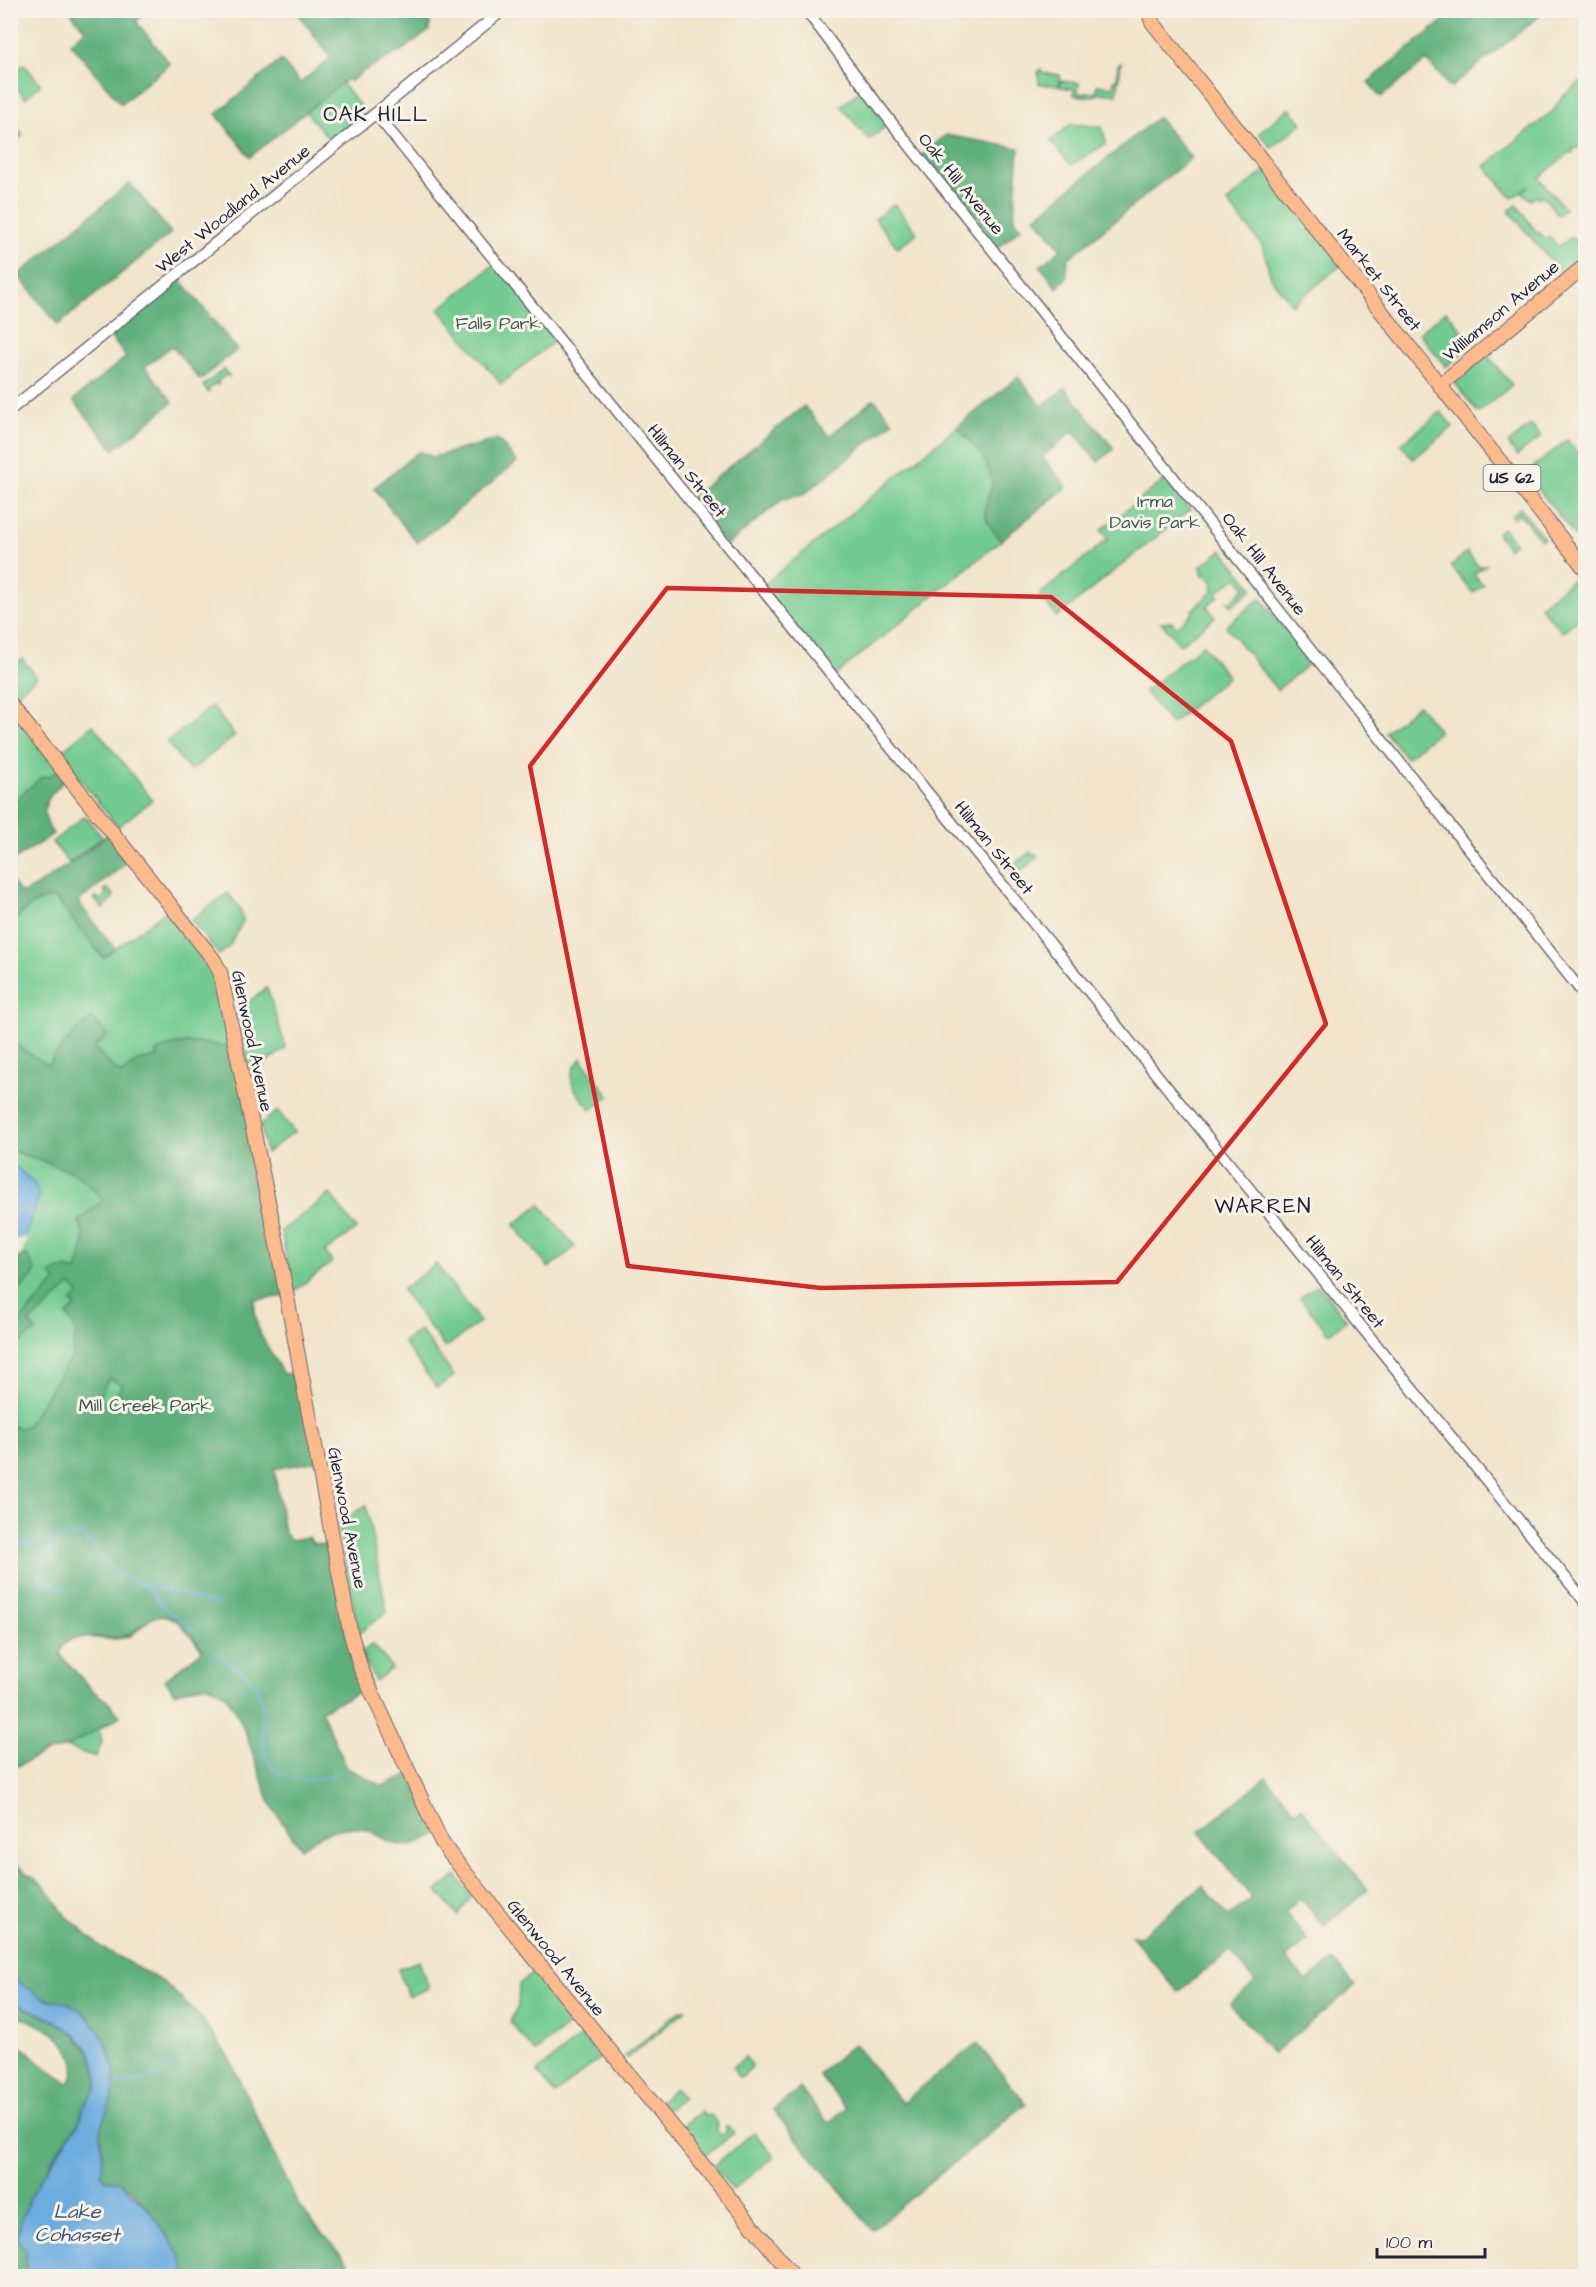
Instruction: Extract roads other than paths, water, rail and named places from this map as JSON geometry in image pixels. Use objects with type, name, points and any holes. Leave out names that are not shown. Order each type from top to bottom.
[{"type":"main road","name":"Market Street","points":[[1148,10],[1152,22],[1586,570]]},
{"type":"main road","name":"Williamson Avenue","points":[[1440,385],[1586,265]]},
{"type":"main road","name":"Glenwood Avenue","points":[[10,704],[214,960],[220,972],[276,1239],[350,1631],[361,1669],[441,1841],[584,2022],[793,2277]]},
{"type":"street","name":"West Woodland Avenue","points":[[10,410],[503,10]]},
{"type":"street","name":"Oak Hill Avenue","points":[[806,10],[891,122],[1586,997]]},
{"type":"street","name":"Hillman Street","points":[[376,114],[1586,1603]]},
{"type":"water","points":[[11,1162],[36,1186],[39,1196],[11,1276]]},
{"type":"water","name":"Lake Cohasset","points":[[11,1979],[41,1997],[66,2003],[80,2010],[98,2030],[110,2055],[114,2081],[112,2098],[101,2129],[103,2163],[101,2174],[107,2180],[119,2181],[150,2211],[180,2255],[186,2276],[26,2276],[26,2251],[18,2239],[26,2206],[81,2119],[84,2106],[96,2089],[98,2079],[90,2052],[72,2032],[49,2017],[11,2002]]},
{"type":"waterway","points":[[10,1546],[83,1534],[113,1571],[148,1588],[164,1607],[194,1632]]},
{"type":"waterway","points":[[52,1539],[39,1576],[44,1583],[68,1590]]},
{"type":"waterway","points":[[140,1583],[219,1605]]},
{"type":"waterway","points":[[215,1654],[246,1675],[259,1693],[263,1707],[264,1749],[274,1769],[283,1775],[304,1780],[315,1780],[336,1774]]},
{"type":"waterway","points":[[114,2085],[158,2076],[185,2060]]},
{"type":"district","name":"OAK HILL","points":[[376,114]]},
{"type":"district","name":"WARREN","points":[[1263,1206]]},
{"type":"park label","name":"Falls Park","points":[[498,323]]},
{"type":"park label","name":"Irma Davis Park","points":[[1155,511]]},
{"type":"park label","name":"Mill Creek Park","points":[[145,1405]]}]
